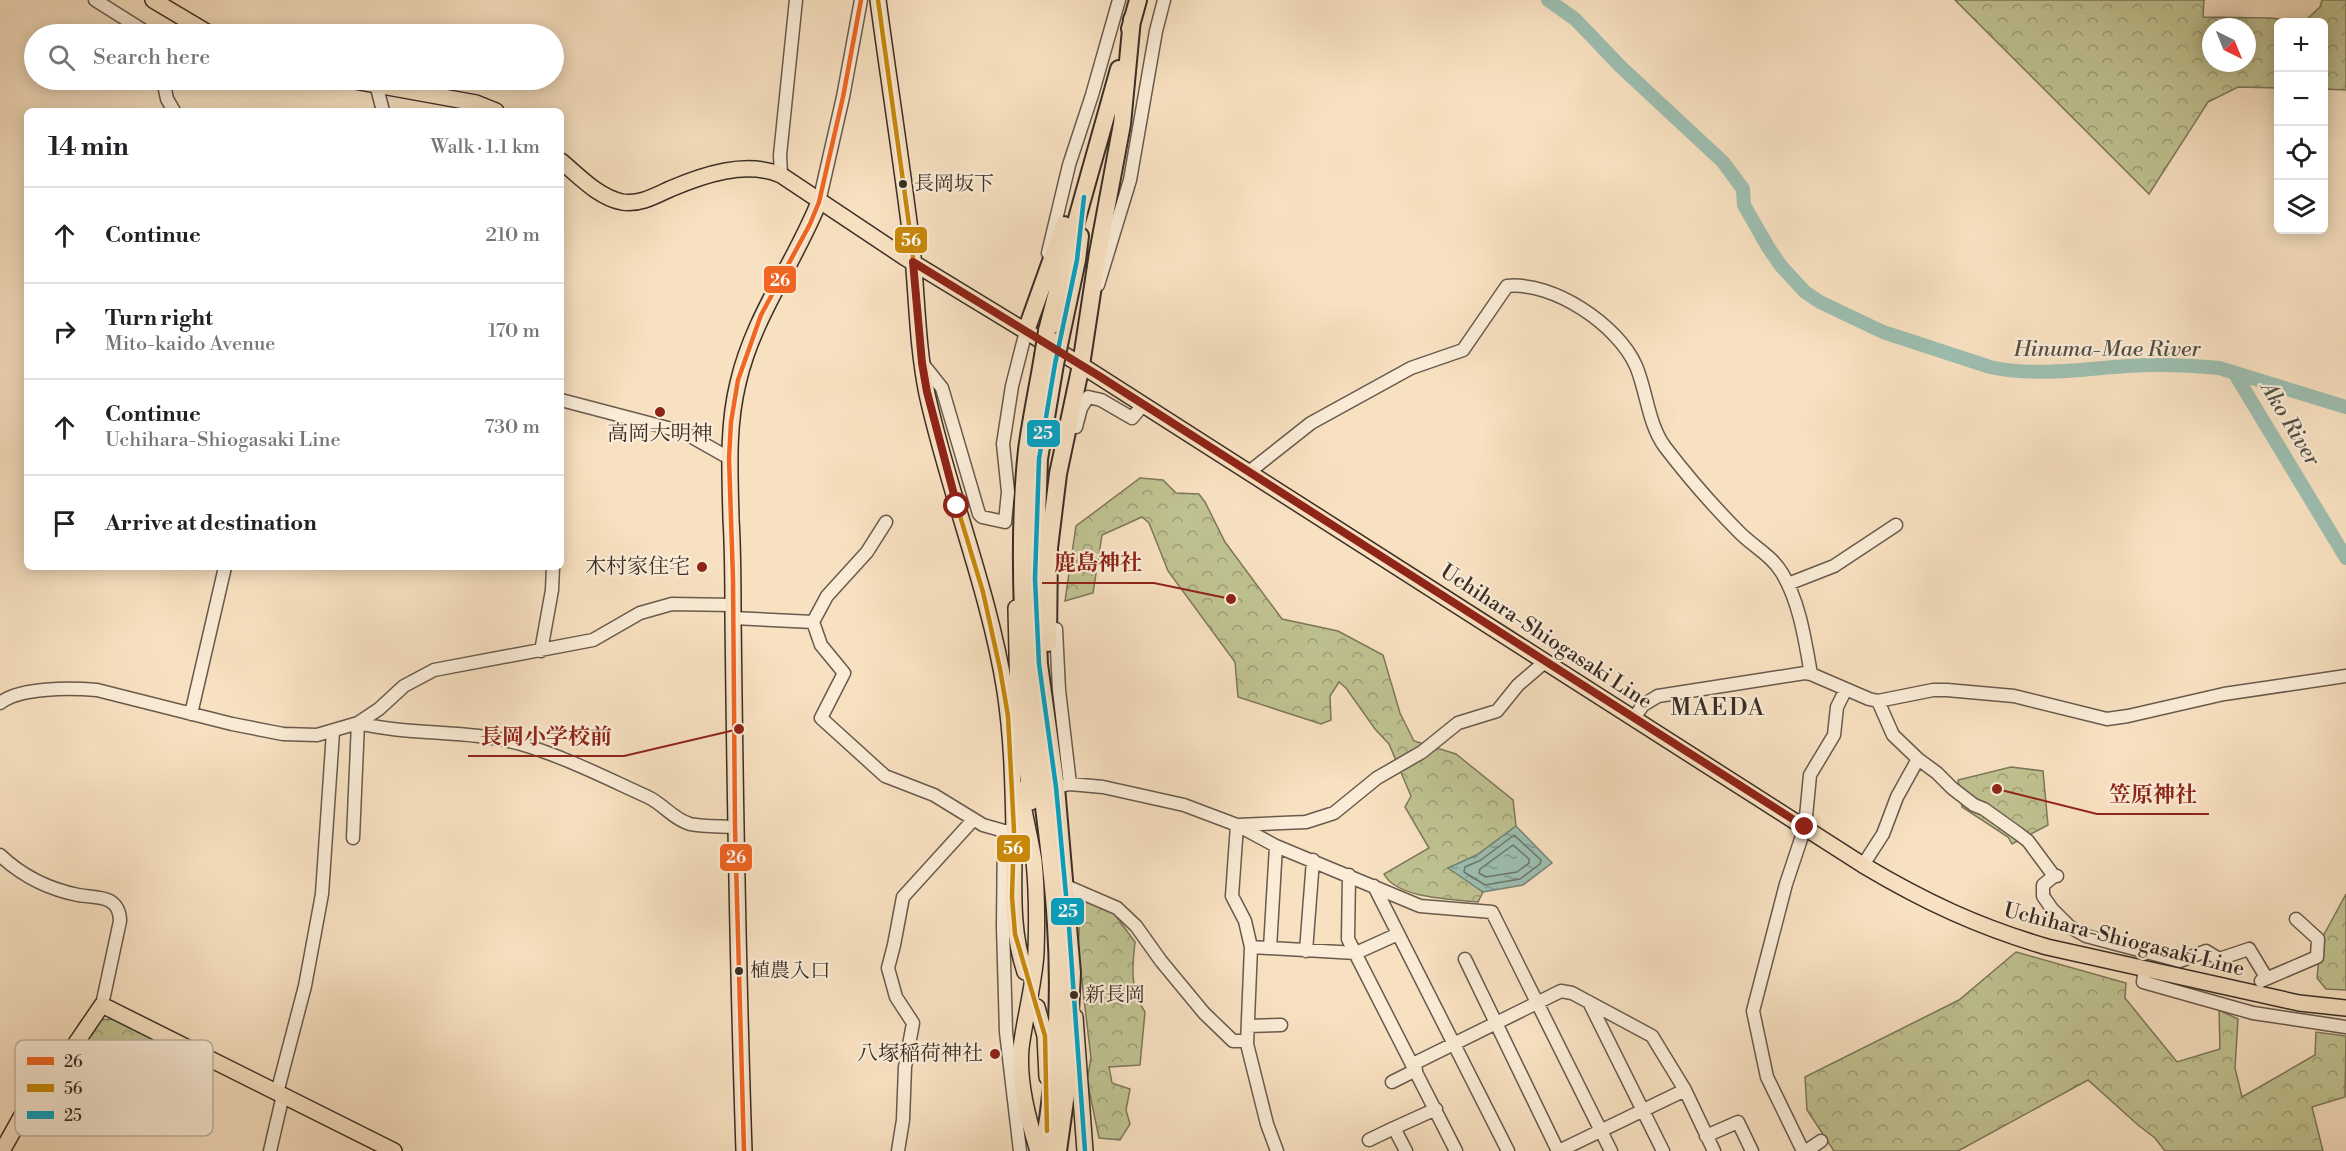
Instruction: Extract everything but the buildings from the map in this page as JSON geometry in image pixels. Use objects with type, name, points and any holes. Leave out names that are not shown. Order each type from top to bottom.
[{"type":"highway","points":[[1026,331],[1138,0]]},
{"type":"highway","points":[[1039,1150],[1047,1131],[1065,973],[1056,925],[1051,863],[1027,663],[1023,613],[1023,502],[1028,449],[1054,335],[1077,260],[1084,197],[1132,19]]},
{"type":"highway","points":[[1046,724],[1049,548],[1058,474],[1081,365],[1089,305],[1122,124],[1132,19]]},
{"type":"highway","points":[[1049,360],[1037,497],[1036,618],[1046,724],[1063,785],[1066,886],[1066,1093],[1058,1151]]},
{"type":"main road","points":[[153,0],[193,24]]},
{"type":"main road","points":[[878,0],[913,262],[922,363],[940,448],[991,626],[1004,687],[1010,739],[1034,861]]},
{"type":"main road","points":[[408,90],[476,103],[488,108]]},
{"type":"main road","points":[[564,163],[600,193],[622,202],[645,200],[680,185],[735,169],[763,169],[781,175],[913,262]]},
{"type":"main road","points":[[744,1151],[735,827],[729,458],[734,401],[750,343],[773,290],[810,224],[819,202]]},
{"type":"main road","name":"Uchihara-Shiogasaki Line","points":[[913,262],[1081,365],[1910,893],[1988,928],[2048,947],[2299,1003],[2346,1008]]},
{"type":"main road","points":[[1023,502],[1016,576],[1016,648],[1018,699],[1035,837],[1036,953],[1021,1048],[1021,1065],[1027,1111],[1039,1150]]},
{"type":"main road","points":[[1010,739],[1009,831],[1012,897],[1015,934],[1025,972]]},
{"type":"main road","points":[[1065,973],[1085,1151]]},
{"type":"main road","points":[[78,1040],[102,1005],[172,1040]]},
{"type":"main road","points":[[1037,1007],[1046,1052],[1047,1131]]},
{"type":"main road","points":[[213,1060],[394,1151]]},
{"type":"main road","points":[[2,1151],[15,1128]]},
{"type":"street","points":[[95,0],[133,24]]},
{"type":"street","points":[[781,175],[780,155],[796,0]]},
{"type":"street","points":[[819,202],[843,97],[861,0]]},
{"type":"street","points":[[1049,266],[1048,248],[1069,165],[1119,0]]},
{"type":"street","points":[[1089,305],[1101,278],[1130,180],[1156,31],[1164,0]]},
{"type":"street","points":[[165,90],[172,108]]},
{"type":"street","points":[[378,90],[382,108]]},
{"type":"street","points":[[1249,472],[1311,423],[1392,377],[1426,362],[1463,350],[1507,286],[1533,287],[1567,301],[1586,312],[1622,341],[1635,365],[1657,434],[1664,445],[1715,507],[1743,535],[1769,556],[1788,584],[1795,603],[1811,674]]},
{"type":"street","points":[[922,363],[942,388],[979,514],[982,517],[1005,522],[1008,492],[1003,444],[1012,386],[1026,331]]},
{"type":"street","points":[[1143,405],[1132,418],[1101,400],[1088,397],[1081,408],[1067,468],[1058,539],[1055,616],[1063,785],[1103,787],[1184,805],[1237,825],[1276,846],[1420,906],[1492,912],[1611,1151]]},
{"type":"street","points":[[564,401],[683,432],[729,458]]},
{"type":"street","points":[[886,522],[867,552],[827,596],[813,622],[821,645],[844,673],[821,718],[885,776],[934,795],[973,820],[1009,831],[1003,927],[1005,1022],[1020,1151]]},
{"type":"street","points":[[1788,584],[1834,566],[1896,525]]},
{"type":"street","points":[[191,714],[224,570]]},
{"type":"street","points":[[542,651],[553,570]]},
{"type":"street","points":[[0,703],[6,698],[22,693],[83,689],[110,693],[283,734],[317,735],[358,723],[379,709],[404,686],[434,670],[593,640],[640,614],[672,604],[813,622]]},
{"type":"street","points":[[1237,825],[1306,822],[1334,813],[1377,778],[1422,752],[1458,723],[1497,711],[1518,685],[1546,661]]},
{"type":"street","points":[[1634,718],[1643,705],[1658,696],[1811,674],[1869,699],[1878,700],[1933,690],[1947,690],[2014,696],[2107,719],[2224,694],[2346,676]]},
{"type":"street","points":[[1821,1141],[1804,1151],[1767,1077],[1753,1011],[1786,884],[1805,827],[1810,775],[1834,735],[1838,707],[1846,689]]},
{"type":"street","points":[[1878,700],[1893,735],[1918,759],[1974,806],[1984,809],[2024,837],[2056,876],[2043,885],[2043,896],[2062,921],[2086,936],[2180,961],[2206,951],[2219,960],[2249,949],[2263,980],[2317,957],[2318,939],[2296,918]]},
{"type":"street","points":[[358,723],[478,736],[521,744],[582,766],[649,797],[679,819],[690,824],[735,827]]},
{"type":"street","points":[[353,838],[358,723]]},
{"type":"street","points":[[270,1151],[322,894],[333,732]]},
{"type":"street","points":[[1863,865],[1883,834],[1897,797],[1918,759]]},
{"type":"street","points":[[898,1151],[903,1120],[905,1067],[913,1023],[896,997],[888,968],[903,897],[973,820]]},
{"type":"street","points":[[1237,825],[1232,896],[1245,921],[1251,947],[1247,1041],[1267,1124],[1276,1151]]},
{"type":"street","points":[[1270,948],[1276,846]]},
{"type":"street","points":[[0,855],[46,885],[78,895],[108,900],[115,904],[120,912],[120,921],[102,1005]]},
{"type":"street","points":[[1306,951],[1313,860]]},
{"type":"street","points":[[1349,875],[1348,939],[1456,1151]]},
{"type":"street","points":[[1066,886],[1117,908],[1136,926],[1161,961],[1204,1013],[1233,1041],[1247,1041]]},
{"type":"street","points":[[1374,886],[1508,1151]]},
{"type":"street","points":[[1251,947],[1356,953],[1398,934]]},
{"type":"street","points":[[1465,959],[1558,1151],[1685,1090]]},
{"type":"street","points":[[2145,969],[2143,982],[2346,1027]]},
{"type":"street","points":[[1392,1082],[1454,1044],[1537,1002],[1561,991],[1572,993],[1652,1036],[1685,1090],[1714,1151]]},
{"type":"street","points":[[1589,1002],[1663,1151]]},
{"type":"street","points":[[1248,1026],[1281,1025]]},
{"type":"street","points":[[1369,1140],[1436,1109]]},
{"type":"street","points":[[1706,1136],[1737,1122],[1752,1151]]},
{"type":"street","points":[[1394,1128],[1406,1151]]},
{"type":"green space","points":[[1955,0],[2204,0],[2203,17],[2271,18],[2274,18],[2274,88],[2238,87],[2208,102],[2149,194]]},
{"type":"green space","points":[[2322,0],[2346,0],[2346,90],[2328,89],[2328,18],[2308,18],[2320,7]]},
{"type":"green space","points":[[1140,478],[1163,480],[1176,493],[1199,494],[1225,542],[1282,619],[1338,631],[1383,655],[1400,713],[1414,741],[1456,754],[1513,800],[1516,826],[1477,855],[1449,868],[1483,892],[1478,902],[1413,893],[1391,882],[1384,874],[1429,848],[1405,807],[1411,796],[1389,744],[1339,682],[1330,696],[1331,720],[1321,724],[1238,697],[1235,662],[1168,571],[1149,523],[1142,517],[1102,535],[1093,593],[1065,601],[1076,526]]},
{"type":"green space","points":[[2011,767],[2043,771],[2048,825],[2012,844],[2008,837],[1962,807],[1958,780]]},
{"type":"green space","points":[[2346,894],[2346,990],[2326,989],[2317,978],[2321,940]]},
{"type":"green space","points":[[1090,901],[1113,912],[1135,942],[1134,987],[1145,1012],[1140,1065],[1109,1067],[1112,1083],[1130,1089],[1126,1110],[1130,1124],[1120,1140],[1099,1138],[1087,1080],[1091,1058],[1078,948],[1081,905]]},
{"type":"green space","points":[[2016,952],[2126,983],[2125,998],[2177,1062],[2220,1049],[2219,1010],[2238,1019],[2235,1068],[2242,1097],[2315,1055],[2316,1032],[2346,1036],[2345,1097],[2312,1107],[2323,1151],[2165,1151],[2155,1138],[2088,1080],[1958,1151],[1834,1151],[1807,1110],[1805,1077],[1959,1000]]},
{"type":"green space","points":[[114,1019],[163,1040],[75,1040],[81,1021]]},
{"type":"water","points":[[1516,826],[1552,863],[1523,885],[1483,892],[1448,868],[1477,855]]},
{"type":"waterway","name":"Hinuma-Mae River","points":[[1548,0],[1575,19],[1621,67],[1723,162],[1743,189],[1744,205],[1781,266],[1805,292],[1820,302],[1883,332],[1990,367],[2041,372],[2150,365],[2219,368],[2346,407]]},
{"type":"waterway","name":"Ako River","points":[[2235,374],[2346,558]]},
{"type":"transit line","name":"26","points":[[744,1151],[735,827],[733,579],[729,458],[731,422],[738,380],[761,315],[810,224],[819,202],[843,97],[861,0]]},
{"type":"transit line","name":"56","points":[[878,0],[912,246],[922,363],[927,392],[957,506],[983,592],[1008,716],[1014,831],[1012,897],[1015,934],[1045,1036],[1047,1131]]},
{"type":"transit line","name":"25","points":[[1084,197],[1077,260],[1055,364],[1039,459],[1035,579],[1039,664],[1056,787],[1069,927],[1085,1151]]},
{"type":"place","name":"長岡坂下","points":[[903,184]]},
{"type":"place","name":"高岡大明神","points":[[660,412]]},
{"type":"place","name":"木村家住宅","points":[[702,567]]},
{"type":"place","name":"鹿島神社","points":[[1231,599]]},
{"type":"place","name":"長岡小学校前","points":[[739,729]]},
{"type":"place","name":"笠原神社","points":[[1997,789]]},
{"type":"place","name":"植農入口","points":[[739,971]]},
{"type":"place","name":"新長岡","points":[[1074,995]]},
{"type":"place","name":"八塚稲荷神社","points":[[995,1054]]},
{"type":"district","name":"MAEDA","points":[[1718,708]]},
{"type":"route","points":[[957,506],[927,392],[922,363],[913,262],[1099,376],[1805,827]]}]
